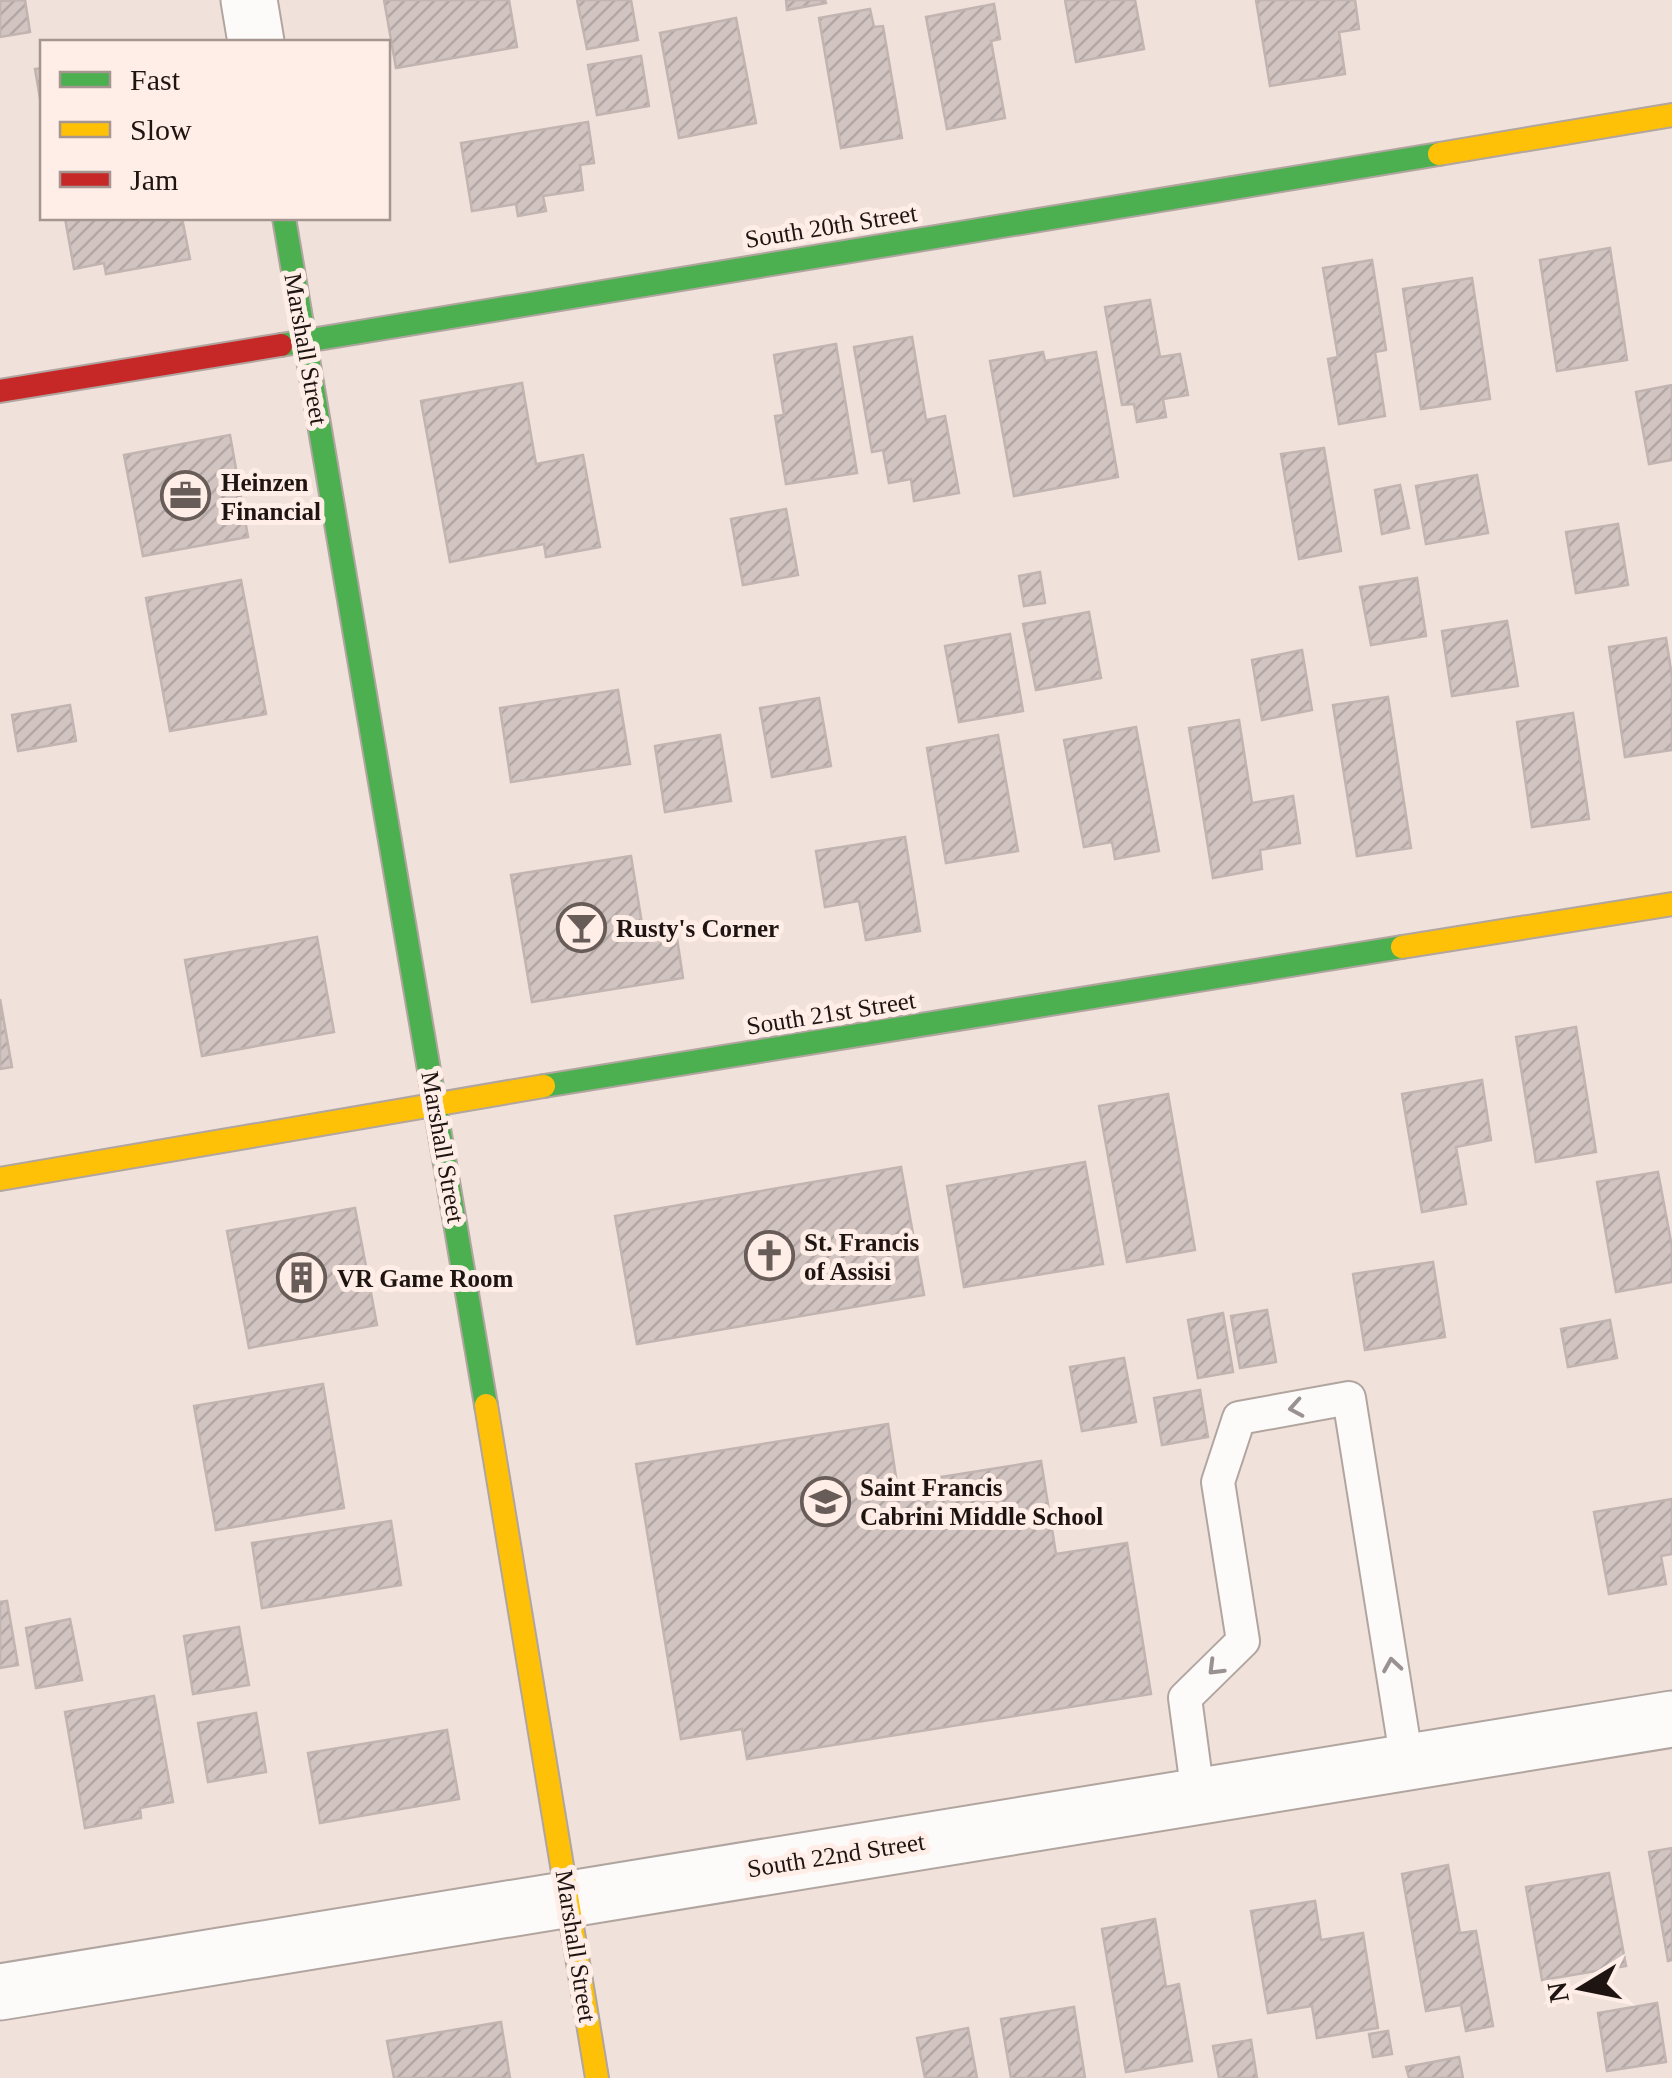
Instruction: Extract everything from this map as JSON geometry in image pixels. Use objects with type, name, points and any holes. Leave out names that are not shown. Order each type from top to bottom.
[{"type":"street","points":[[249,0],[256,40]]},
{"type":"street","name":"South 20th Street","points":[[0,392],[1672,115]]},
{"type":"street","name":"Marshall Street","points":[[284,220],[436,1103],[597,2078]]},
{"type":"street","name":"South 21st Street","points":[[0,1179],[436,1103],[1672,904]]},
{"type":"street","name":"South 22nd Street","points":[[0,1992],[1672,1719]]},
{"type":"lane","points":[[1198,1796],[1186,1698],[1243,1641],[1218,1482],[1239,1418],[1349,1398],[1407,1762]]},
{"type":"building","points":[[25,0],[30,32],[0,37],[0,1]]},
{"type":"building","points":[[384,0],[509,0],[517,47],[396,68]]},
{"type":"building","points":[[577,0],[631,0],[638,40],[587,49]]},
{"type":"building","points":[[786,0],[825,0],[826,3],[787,10]]},
{"type":"building","points":[[1065,0],[1135,0],[1144,49],[1076,62]]},
{"type":"building","points":[[1256,0],[1355,0],[1359,29],[1339,32],[1345,74],[1270,86]]},
{"type":"building","points":[[994,4],[1000,39],[991,41],[1005,118],[947,129],[926,17]]},
{"type":"building","points":[[870,9],[874,27],[883,26],[902,138],[841,148],[819,18]]},
{"type":"building","points":[[736,18],[756,123],[679,138],[660,33]]},
{"type":"building","points":[[641,56],[649,106],[597,115],[588,65]]},
{"type":"building","points":[[40,68],[40,98],[35,69]]},
{"type":"building","points":[[588,122],[594,163],[580,165],[583,190],[543,196],[546,211],[518,216],[516,204],[472,211],[461,143]]},
{"type":"building","points":[[65,220],[182,220],[190,259],[106,274],[104,263],[74,269]]},
{"type":"building","points":[[1610,248],[1627,360],[1557,371],[1540,260]]},
{"type":"building","points":[[1372,260],[1386,350],[1375,352],[1385,416],[1339,424],[1328,359],[1338,357],[1323,268]]},
{"type":"building","points":[[1472,278],[1490,399],[1421,409],[1403,289]]},
{"type":"building","points":[[1150,300],[1160,357],[1180,354],[1188,395],[1163,399],[1166,417],[1137,422],[1134,404],[1122,405],[1105,307]]},
{"type":"building","points":[[912,337],[926,420],[945,416],[959,493],[914,501],[911,479],[889,483],[883,450],[872,452],[854,347]]},
{"type":"building","points":[[836,344],[857,473],[786,484],[775,416],[784,415],[774,355]]},
{"type":"building","points":[[1043,352],[1045,361],[1096,352],[1118,477],[1014,496],[990,361]]},
{"type":"building","points":[[522,383],[536,464],[583,455],[600,547],[546,557],[544,544],[450,562],[421,401]]},
{"type":"building","points":[[1672,385],[1672,460],[1649,464],[1636,392]]},
{"type":"building","name":"Heinzen Financial","points":[[230,435],[248,537],[143,556],[124,455]]},
{"type":"building","points":[[1324,448],[1341,551],[1299,559],[1281,454]]},
{"type":"building","points":[[1477,475],[1488,533],[1426,544],[1416,486]]},
{"type":"building","points":[[1400,485],[1409,528],[1382,534],[1375,490]]},
{"type":"building","points":[[786,509],[798,575],[743,585],[731,519]]},
{"type":"building","points":[[1618,524],[1628,585],[1576,593],[1566,532]]},
{"type":"building","points":[[1040,572],[1045,603],[1024,606],[1019,576]]},
{"type":"building","points":[[1417,578],[1426,636],[1371,645],[1360,587]]},
{"type":"building","points":[[241,580],[266,714],[170,731],[146,598]]},
{"type":"building","points":[[1089,612],[1101,678],[1036,690],[1023,624]]},
{"type":"building","points":[[1507,621],[1518,686],[1452,696],[1442,631]]},
{"type":"building","points":[[1010,634],[1023,711],[959,722],[945,646]]},
{"type":"building","points":[[1666,638],[1672,677],[1672,750],[1625,757],[1609,647]]},
{"type":"building","points":[[1302,650],[1312,710],[1262,720],[1252,660]]},
{"type":"building","points":[[618,690],[630,764],[511,782],[500,708]]},
{"type":"building","points":[[1388,697],[1411,848],[1357,856],[1333,705]]},
{"type":"building","points":[[819,698],[831,766],[772,777],[760,708]]},
{"type":"building","points":[[70,705],[76,741],[18,751],[12,715]]},
{"type":"building","points":[[1573,713],[1589,819],[1532,827],[1517,722]]},
{"type":"building","points":[[1239,720],[1252,803],[1293,796],[1300,843],[1260,850],[1262,869],[1213,878],[1189,728]]},
{"type":"building","points":[[1136,727],[1159,851],[1115,859],[1112,842],[1084,847],[1064,740]]},
{"type":"building","points":[[720,735],[731,801],[665,812],[655,746]]},
{"type":"building","points":[[998,735],[1018,851],[946,863],[927,748]]},
{"type":"building","points":[[905,837],[920,931],[866,940],[859,901],[825,907],[816,851]]},
{"type":"building","name":"Rusty's Corner","points":[[631,856],[643,930],[675,925],[683,978],[532,1002],[511,875]]},
{"type":"building","points":[[317,937],[334,1032],[202,1056],[185,960]]},
{"type":"building","points":[[0,999],[12,1067],[0,1069]]},
{"type":"building","points":[[1576,1027],[1596,1152],[1536,1162],[1516,1037]]},
{"type":"building","points":[[1482,1080],[1491,1140],[1456,1147],[1466,1204],[1422,1212],[1402,1094]]},
{"type":"building","points":[[1168,1094],[1195,1250],[1127,1262],[1099,1106]]},
{"type":"building","points":[[1085,1162],[1103,1264],[964,1287],[947,1186]]},
{"type":"building","name":"St. Francis of Assisi","points":[[901,1167],[924,1295],[637,1344],[615,1216]]},
{"type":"building","points":[[1658,1172],[1672,1247],[1672,1282],[1616,1292],[1597,1182]]},
{"type":"building","name":"VR Game Room","points":[[355,1208],[377,1325],[249,1348],[227,1231]]},
{"type":"building","points":[[1433,1262],[1445,1337],[1365,1350],[1353,1274]]},
{"type":"building","points":[[1267,1310],[1276,1362],[1240,1368],[1231,1316]]},
{"type":"building","points":[[1223,1313],[1233,1372],[1198,1378],[1188,1320]]},
{"type":"building","points":[[1610,1320],[1617,1358],[1568,1367],[1561,1329]]},
{"type":"building","points":[[1124,1358],[1136,1422],[1082,1431],[1070,1367]]},
{"type":"building","points":[[323,1384],[344,1508],[216,1530],[194,1406]]},
{"type":"building","points":[[1200,1390],[1208,1437],[1162,1445],[1154,1398]]},
{"type":"building","points":[[888,1424],[897,1484],[1041,1461],[1056,1554],[1127,1543],[1151,1694],[747,1759],[742,1729],[681,1739],[636,1464]]},
{"type":"building","points":[[1672,1499],[1672,1554],[1661,1556],[1666,1584],[1609,1594],[1594,1512]]},
{"type":"building","points":[[391,1521],[401,1585],[262,1608],[252,1543]]},
{"type":"building","points":[[7,1601],[18,1665],[0,1668],[0,1602]]},
{"type":"building","points":[[70,1619],[82,1680],[36,1688],[26,1628]]},
{"type":"building","points":[[239,1627],[249,1685],[193,1694],[184,1636]]},
{"type":"building","points":[[154,1696],[173,1802],[140,1808],[141,1818],[85,1828],[65,1712]]},
{"type":"building","points":[[256,1713],[266,1772],[208,1782],[198,1723]]},
{"type":"building","points":[[447,1730],[459,1799],[320,1823],[308,1753]]},
{"type":"building","points":[[1672,1848],[1672,1960],[1668,1961],[1649,1852]]},
{"type":"building","points":[[1448,1865],[1460,1933],[1476,1931],[1493,2026],[1466,2031],[1461,2005],[1426,2011],[1402,1874]]},
{"type":"building","points":[[1609,1873],[1626,1966],[1542,1980],[1526,1887]]},
{"type":"building","points":[[1315,1901],[1321,1940],[1363,1933],[1378,2028],[1317,2038],[1312,2006],[1268,2013],[1251,1911]]},
{"type":"building","points":[[1155,1919],[1166,1987],[1179,1984],[1192,2061],[1126,2072],[1102,1929]]},
{"type":"building","points":[[1657,2003],[1666,2062],[1607,2071],[1598,2013]]},
{"type":"building","points":[[1074,2007],[1085,2078],[1011,2078],[1001,2019]]},
{"type":"building","points":[[501,2022],[510,2078],[394,2078],[387,2041]]},
{"type":"building","points":[[968,2028],[977,2078],[925,2078],[917,2038]]},
{"type":"building","points":[[1388,2031],[1392,2054],[1373,2057],[1369,2034]]},
{"type":"building","points":[[1251,2040],[1257,2078],[1219,2078],[1213,2046]]},
{"type":"building","points":[[1459,2057],[1463,2078],[1409,2078],[1406,2067]]},
{"type":"traffic: fast","points":[[281,345],[1439,154]]},
{"type":"traffic: fast","points":[[284,220],[486,1405]]},
{"type":"traffic: fast","points":[[544,1086],[1402,947]]},
{"type":"traffic: slow","points":[[1439,154],[1672,115]]},
{"type":"traffic: slow","points":[[1402,947],[1672,904]]},
{"type":"traffic: slow","points":[[0,1179],[544,1086]]},
{"type":"traffic: slow","points":[[486,1405],[597,2078]]},
{"type":"traffic: jam","points":[[0,391],[281,345]]},
{"type":"place","name":"Heinzen Financial","points":[[186,496]]},
{"type":"place","name":"Rusty's Corner","points":[[581,928]]},
{"type":"place","name":"St. Francis of Assisi","points":[[769,1256]]},
{"type":"place","name":"VR Game Room","points":[[302,1278]]},
{"type":"place","name":"Saint Francis Cabrini Middle School","points":[[825,1501]]}]
